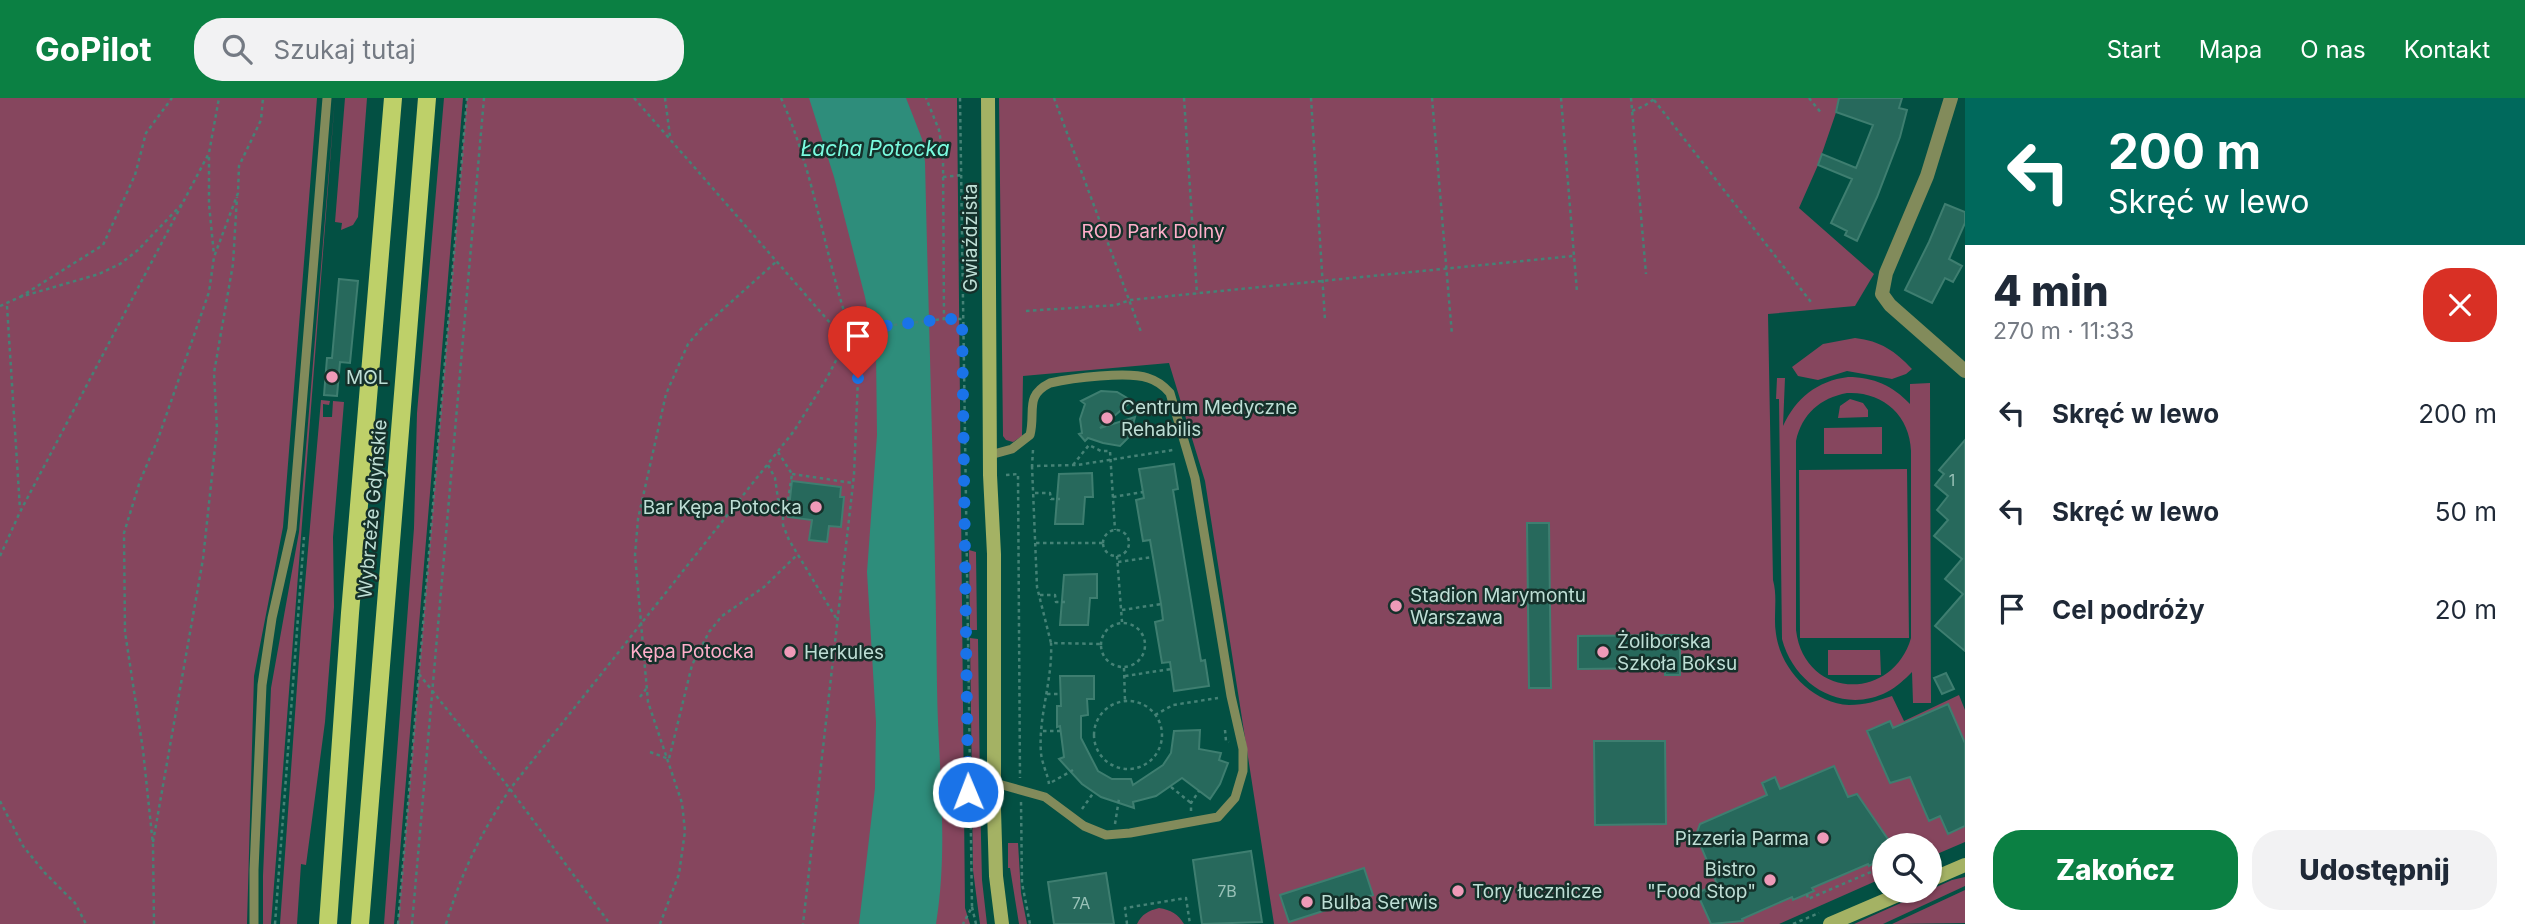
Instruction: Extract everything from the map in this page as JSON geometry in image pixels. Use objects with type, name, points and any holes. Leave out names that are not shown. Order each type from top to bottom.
[{"type":"main road","name":"Wybrzeże Gdyńskie","points":[[328,924],[350,613],[393,98]]},
{"type":"main road","name":"Wybrzeże Gdyńskie","points":[[360,924],[427,98]]},
{"type":"street","name":"Gwiaździsta","points":[[988,98],[996,876],[1002,924]]},
{"type":"street","points":[[1951,98],[1927,176],[1886,273],[1882,295],[1965,371]]},
{"type":"street","points":[[1942,875],[1965,865]]},
{"type":"street","points":[[1830,924],[1879,903]]},
{"type":"lane","points":[[254,924],[262,685],[272,618],[292,529],[327,98]]},
{"type":"lane","points":[[990,455],[1012,449],[1028,437],[1032,432],[1033,398],[1040,388],[1060,381],[1131,374],[1162,384],[1170,393],[1195,478],[1231,696],[1243,749],[1243,771],[1236,798],[1218,817],[1130,833],[1106,835],[1084,826],[1045,797],[995,783]]},
{"type":"path","points":[[0,306],[20,297],[103,245],[135,175],[146,133],[172,98]]},
{"type":"path","points":[[214,257],[209,204],[209,153],[219,98]]},
{"type":"path","points":[[153,845],[203,559],[217,429],[214,373],[233,264],[239,166],[261,120],[263,98]]},
{"type":"path","points":[[398,924],[467,98]]},
{"type":"path","points":[[412,924],[484,98]]},
{"type":"path","points":[[634,98],[832,325],[850,330],[962,319]]},
{"type":"path","points":[[665,98],[670,139]]},
{"type":"path","points":[[446,924],[468,859],[510,789],[778,452],[827,378],[848,337],[850,330],[835,286],[801,148],[781,98]]},
{"type":"path","points":[[926,98],[939,130],[943,177],[944,319]]},
{"type":"path","points":[[960,98],[972,907],[976,924]]},
{"type":"path","points":[[1054,98],[1141,332]]},
{"type":"path","points":[[1184,98],[1197,294]]},
{"type":"path","points":[[1311,98],[1325,320]]},
{"type":"path","points":[[1433,98],[1452,335]]},
{"type":"path","points":[[1561,98],[1577,292]]},
{"type":"path","points":[[1631,98],[1646,274]]},
{"type":"path","points":[[1810,98],[1822,114]]},
{"type":"path","points":[[1632,111],[1655,99],[1811,302]]},
{"type":"path","points":[[0,556],[20,512],[187,200],[209,153]]},
{"type":"path","points":[[943,177],[963,175]]},
{"type":"path","points":[[153,924],[153,845],[143,750],[125,632],[124,533],[140,481],[158,439],[209,292],[214,257],[238,192]]},
{"type":"path","points":[[20,297],[100,274],[120,264],[138,250],[187,200]]},
{"type":"path","points":[[1026,311],[1116,305],[1130,300],[1573,256]]},
{"type":"path","points":[[660,924],[679,874],[685,831],[682,803],[646,689],[635,555],[638,519],[666,394],[688,344],[776,261]]},
{"type":"path","points":[[7,304],[20,512]]},
{"type":"path","points":[[803,924],[853,483],[858,378],[848,337]]},
{"type":"path","points":[[1028,437],[1033,440],[1039,595],[1052,657],[1041,731],[1043,767],[1050,782],[1048,785],[1054,792]]},
{"type":"path","points":[[1073,465],[1089,445],[1095,449],[1110,451],[1115,530]]},
{"type":"path","points":[[1032,466],[1073,465],[1186,447]]},
{"type":"path","points":[[778,452],[792,474],[788,500],[783,503]]},
{"type":"path","points":[[768,465],[775,478],[778,499],[783,503]]},
{"type":"path","points":[[792,474],[853,483]]},
{"type":"path","points":[[965,474],[1018,474],[1020,789],[1023,883],[1030,924]]},
{"type":"path","points":[[1034,492],[1050,493],[1051,499],[1060,499]]},
{"type":"path","points":[[1113,497],[1143,492]]},
{"type":"path","points":[[783,503],[783,525],[836,618]]},
{"type":"path","points":[[1115,530],[1125,534],[1129,545],[1122,554],[1117,555],[1108,552],[1103,542],[1107,533],[1115,530]]},
{"type":"path","points":[[1036,543],[1103,542]]},
{"type":"path","points":[[669,759],[692,665],[709,632],[722,616],[764,587],[798,554]]},
{"type":"path","points":[[1117,555],[1122,622]]},
{"type":"path","points":[[1117,563],[1153,557]]},
{"type":"path","points":[[1039,595],[1055,596],[1056,602],[1065,602]]},
{"type":"path","points":[[1121,610],[1161,604]]},
{"type":"path","points":[[1122,622],[1132,624],[1140,630],[1145,639],[1142,658],[1134,665],[1124,668],[1109,663],[1103,656],[1101,643],[1103,633],[1108,627],[1122,622]]},
{"type":"path","points":[[1051,643],[1101,643]]},
{"type":"path","points":[[1124,668],[1125,701]]},
{"type":"path","points":[[1125,676],[1171,669]]},
{"type":"path","points":[[419,673],[510,789],[610,924]]},
{"type":"path","points":[[640,697],[646,689]]},
{"type":"path","points":[[1046,694],[1061,694]]},
{"type":"path","points":[[1155,715],[1173,705],[1222,697],[1223,701]]},
{"type":"path","points":[[1125,701],[1146,706],[1155,715],[1162,730],[1162,740],[1154,757],[1138,768],[1113,766],[1106,762],[1096,749],[1093,733],[1095,724],[1104,710],[1125,701]]},
{"type":"path","points":[[1223,720],[1226,741],[1231,743],[1232,751]]},
{"type":"path","points":[[1041,731],[1060,731]]},
{"type":"path","points":[[650,752],[669,759]]},
{"type":"path","points":[[1050,782],[1073,770]]},
{"type":"path","points":[[1171,787],[1191,803]]},
{"type":"path","points":[[1192,814],[1191,803],[1199,791]]},
{"type":"path","points":[[1079,815],[1094,792]]},
{"type":"path","points":[[1119,799],[1114,827],[1124,826]]},
{"type":"path","points":[[0,801],[23,846],[75,903],[86,924]]},
{"type":"path","points":[[1807,894],[1808,900],[1872,872]]},
{"type":"path","points":[[1127,924],[1125,908],[1186,898],[1190,924]]},
{"type":"path","points":[[963,924],[972,907]]},
{"type":"green space","points":[[0,98],[317,98],[283,527],[254,676],[247,924],[0,924]]},
{"type":"green space","points":[[335,98],[271,924],[263,924],[271,688],[299,532]]},
{"type":"green space","points":[[345,98],[367,98],[358,217],[353,225],[341,230],[342,223],[335,222]]},
{"type":"green space","points":[[444,98],[463,98],[394,924],[384,924],[414,528],[417,413]]},
{"type":"green space","name":"Kępa Potocka","points":[[467,98],[957,98],[965,908],[970,924],[398,924]]},
{"type":"green space","name":"ROD Park Dolny","points":[[999,98],[1841,98],[1818,165],[1799,208],[1874,274],[1855,306],[1768,314],[1776,634],[1784,660],[1792,672],[1811,691],[1836,703],[1860,704],[1892,696],[1904,721],[1959,695],[1965,710],[1965,842],[1942,852],[1942,833],[1872,833],[1872,883],[1779,924],[1274,924],[1205,481],[1169,363],[1023,376],[1022,436],[1013,442],[1003,436]]},
{"type":"green space","points":[[1855,338],[1887,348],[1912,369],[1892,379],[1847,371],[1818,380],[1798,376],[1792,367],[1823,344]]},
{"type":"green space","points":[[1857,377],[1875,381],[1897,392],[1910,404],[1910,384],[1930,383],[1931,703],[1913,703],[1912,672],[1891,690],[1870,698],[1853,700],[1822,691],[1797,670],[1782,639],[1777,378],[1785,378],[1783,426],[1794,407],[1809,392],[1837,379]],"holes":[[[1860,393],[1872,396],[1892,408],[1900,416],[1909,438],[1911,638],[1901,659],[1886,674],[1868,682],[1849,684],[1831,680],[1815,670],[1802,653],[1796,630],[1796,441],[1808,415],[1821,403],[1837,395]]]},
{"type":"green space","points":[[1850,399],[1863,403],[1868,410],[1868,417],[1838,418],[1840,406]]},
{"type":"green space","points":[[321,400],[330,401],[329,405],[323,404],[323,417],[332,417],[333,401],[344,402],[333,537],[334,607],[325,722],[306,865],[301,864],[297,924],[280,924],[301,630]]},
{"type":"green space","points":[[1882,427],[1882,454],[1824,454],[1824,428]]},
{"type":"green space","points":[[1907,469],[1909,638],[1800,638],[1799,470]]},
{"type":"green space","points":[[969,550],[976,552],[977,630],[970,630]]},
{"type":"green space","points":[[970,638],[978,639],[980,788],[972,787]]},
{"type":"green space","points":[[1828,650],[1880,650],[1881,675],[1828,675]]},
{"type":"green space","points":[[980,795],[982,880],[987,924],[980,924],[973,870],[972,796]]},
{"type":"green space","points":[[1008,843],[1018,843],[1021,893],[1027,924],[1019,924],[1008,868]]},
{"type":"green space","points":[[1965,877],[1965,886],[1942,897],[1942,884]]},
{"type":"green space","points":[[1965,890],[1965,923],[1892,924],[1942,903]]},
{"type":"green space","points":[[1901,903],[1928,903],[1883,924],[1854,924]]},
{"type":"green space","points":[[1159,908],[1174,913],[1184,924],[1137,924],[1146,913]]},
{"type":"water","name":"Łacha Potocka","points":[[809,98],[906,98],[922,139],[925,162],[942,835],[936,924],[859,924],[875,788],[876,722],[867,572],[877,435],[876,353],[865,297],[834,177]]},
{"type":"building","points":[[1839,98],[1902,98],[1899,108],[1907,110],[1900,137],[1857,241],[1845,235],[1847,231],[1831,223],[1852,179],[1818,165],[1822,154],[1856,168],[1873,125],[1836,112]]},
{"type":"building","points":[[1945,204],[1965,212],[1965,223],[1949,259],[1962,266],[1953,282],[1945,278],[1932,303],[1905,290]]},
{"type":"building","points":[[339,279],[358,281],[350,363],[340,362],[337,396],[324,395],[327,358],[332,358]]},
{"type":"building","name":"Centrum Medyczne Rehabilis","points":[[1101,391],[1117,392],[1132,401],[1100,428],[1135,417],[1130,436],[1120,446],[1088,438],[1085,441],[1079,434],[1082,433],[1080,419],[1085,404],[1081,401]]},
{"type":"building","points":[[1965,440],[1965,651],[1935,626],[1963,594],[1945,579],[1962,559],[1934,536],[1948,520],[1937,510],[1948,496],[1935,485],[1944,474],[1939,470]]},
{"type":"building","points":[[1174,464],[1178,489],[1173,490],[1201,661],[1205,660],[1209,686],[1174,691],[1170,662],[1162,663],[1155,622],[1163,620],[1161,604],[1150,540],[1143,541],[1136,500],[1144,498],[1139,469]]},
{"type":"building","points":[[1092,473],[1093,497],[1085,497],[1083,524],[1055,524],[1059,474]]},
{"type":"building","name":"Bar Kępa Potocka","points":[[792,481],[841,487],[840,497],[844,497],[841,527],[829,526],[827,542],[809,540],[812,520],[788,517]]},
{"type":"building","points":[[1527,523],[1549,523],[1551,688],[1529,688]]},
{"type":"building","points":[[1097,574],[1097,598],[1090,598],[1088,625],[1060,625],[1064,575]]},
{"type":"building","points":[[1680,635],[1680,675],[1665,675],[1665,668],[1578,669],[1578,636]]},
{"type":"building","points":[[1946,673],[1954,689],[1942,694],[1934,678]]},
{"type":"building","points":[[1060,676],[1094,676],[1094,699],[1087,699],[1088,715],[1081,716],[1081,738],[1098,771],[1112,779],[1131,779],[1133,785],[1163,765],[1171,753],[1174,731],[1200,730],[1199,749],[1221,753],[1219,760],[1228,763],[1220,784],[1210,799],[1182,778],[1156,796],[1133,802],[1134,808],[1101,797],[1082,784],[1059,759],[1064,757],[1060,726],[1057,727],[1057,706],[1061,706]]},
{"type":"building","points":[[1948,704],[1965,743],[1965,826],[1948,834],[1940,816],[1929,821],[1910,777],[1890,783],[1867,731],[1890,721],[1893,728]]},
{"type":"building","points":[[1594,741],[1665,741],[1666,824],[1595,825]]},
{"type":"building","points":[[1834,766],[1848,797],[1857,794],[1884,833],[1872,833],[1872,864],[1812,888],[1814,891],[1793,900],[1792,897],[1742,919],[1743,921],[1711,924],[1697,893],[1717,884],[1696,835],[1700,824],[1767,795],[1762,783],[1775,777],[1780,789]]},
{"type":"building","points":[[1251,851],[1262,922],[1202,924],[1193,860]]},
{"type":"building","points":[[1364,868],[1373,895],[1289,922],[1280,895]]},
{"type":"building","points":[[1106,873],[1114,924],[1054,924],[1048,882]]},
{"type":"place","name":"MOL","points":[[332,377]]},
{"type":"place","name":"Centrum Medyczne Rehabilis","points":[[1107,418]]},
{"type":"place","name":"Bar Kępa Potocka","points":[[816,507]]},
{"type":"place","name":"Stadion Marymontu Warszawa","points":[[1396,606]]},
{"type":"place","name":"Herkules","points":[[790,652]]},
{"type":"place","name":"Żoliborska Szkoła Boksu","points":[[1603,652]]},
{"type":"place","name":"Pizzeria Parma","points":[[1823,838]]},
{"type":"place","name":"Bistro \"Food Stop\"","points":[[1770,880]]},
{"type":"place","name":"Tory łucznicze","points":[[1458,891]]},
{"type":"place","name":"Bulba Serwis","points":[[1307,902]]},
{"type":"route","points":[[858,378],[848,337],[850,330],[962,319],[968,792]]}]
